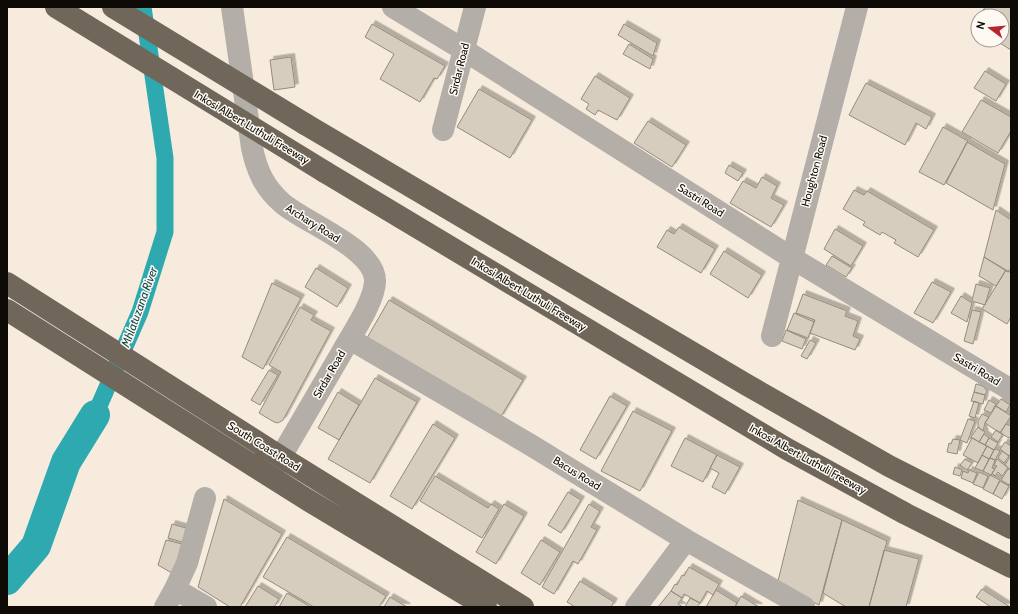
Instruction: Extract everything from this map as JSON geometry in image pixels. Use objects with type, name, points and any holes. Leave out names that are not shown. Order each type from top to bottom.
[{"type":"highway","name":"Inkosi Albert Luthuli Freeway","points":[[56,7],[325,172],[787,449],[906,514],[1010,567]]},
{"type":"highway","points":[[113,7],[305,124],[754,389],[889,466],[1011,528]]},
{"type":"highway","name":"South Coast Road","points":[[7,283],[281,457],[523,607]]},
{"type":"highway","name":"South Coast Road","points":[[7,310],[472,603]]},
{"type":"street","name":"Archary Road","points":[[232,7],[252,148],[256,166],[267,188],[282,204],[363,256],[372,268]]},
{"type":"street","name":"Sastri Road","points":[[393,7],[464,50],[792,258],[1011,390]]},
{"type":"street","name":"Sirdar Road","points":[[443,130],[475,7]]},
{"type":"street","name":"Houghton Road","points":[[772,336],[857,7]]},
{"type":"street","name":"Sirdar Road","points":[[270,476],[350,339],[372,298],[376,281],[372,268]]},
{"type":"street","name":"Bacus Road","points":[[350,339],[529,444],[686,540],[804,607]]},
{"type":"street","points":[[205,498],[187,563],[170,598],[206,607]]},
{"type":"street","points":[[636,607],[686,540]]},
{"type":"building","points":[[1011,7],[1011,50],[1008,48],[1010,48],[1010,8],[984,8]]},
{"type":"building","points":[[372,24],[445,66],[437,79],[434,78],[420,102],[380,79],[394,54],[365,37]]},
{"type":"building","points":[[624,24],[657,43],[653,56],[618,35]]},
{"type":"building","points":[[629,44],[653,59],[650,69],[623,54]]},
{"type":"building","points":[[291,57],[295,87],[274,90],[270,60]]},
{"type":"building","points":[[985,71],[1006,84],[996,101],[974,88]]},
{"type":"building","points":[[595,76],[630,98],[617,120],[598,110],[595,115],[586,109],[589,104],[581,99]]},
{"type":"building","points":[[866,83],[932,117],[926,129],[916,123],[905,145],[849,115]]},
{"type":"building","points":[[479,89],[532,120],[510,158],[457,127]]},
{"type":"building","points":[[981,100],[1011,117],[1011,131],[998,153],[962,132]]},
{"type":"building","points":[[648,121],[686,145],[672,167],[634,143]]},
{"type":"building","points":[[943,127],[968,141],[944,185],[919,172]]},
{"type":"building","points":[[967,142],[1005,164],[993,210],[946,183]]},
{"type":"building","points":[[729,165],[743,173],[738,181],[725,173]]},
{"type":"building","points":[[762,177],[777,186],[771,198],[784,205],[771,227],[730,203],[743,181],[756,188]]},
{"type":"building","points":[[854,190],[864,195],[867,191],[934,230],[918,257],[894,243],[896,240],[882,232],[880,235],[863,225],[865,222],[843,209]]},
{"type":"building","points":[[996,210],[1011,220],[1011,268],[1008,272],[984,257]]},
{"type":"building","points":[[679,227],[715,249],[701,273],[657,247],[667,230],[674,234]]},
{"type":"building","points":[[835,229],[863,246],[851,266],[824,249]]},
{"type":"building","points":[[724,251],[762,275],[748,298],[710,274]]},
{"type":"building","points":[[832,256],[852,268],[846,277],[826,265]]},
{"type":"building","points":[[984,257],[1006,270],[996,286],[979,276]]},
{"type":"building","points":[[316,268],[348,288],[337,307],[305,287]]},
{"type":"building","points":[[1006,270],[1011,273],[1011,317],[1007,324],[982,309]]},
{"type":"building","points":[[932,282],[951,292],[933,323],[914,313]]},
{"type":"building","points":[[272,283],[301,298],[263,369],[242,357]]},
{"type":"building","points":[[976,284],[990,288],[985,305],[972,301]]},
{"type":"building","points":[[803,294],[847,311],[845,316],[858,321],[853,336],[860,339],[855,350],[810,333],[815,320],[796,313]]},
{"type":"building","points":[[961,296],[972,303],[967,322],[951,313]]},
{"type":"building","points":[[389,300],[523,380],[500,418],[367,338]]},
{"type":"building","points":[[300,307],[314,315],[311,320],[331,331],[283,420],[278,423],[259,413],[281,372],[269,365]]},
{"type":"building","points":[[972,310],[981,312],[973,344],[964,341]]},
{"type":"building","points":[[794,313],[814,322],[808,338],[787,330]]},
{"type":"building","points":[[786,330],[806,339],[802,349],[782,341]]},
{"type":"building","points":[[810,340],[816,343],[807,359],[801,356]]},
{"type":"building","points":[[269,370],[278,375],[260,405],[251,400]]},
{"type":"building","points":[[375,378],[417,402],[370,483],[328,459]]},
{"type":"building","points":[[976,384],[983,386],[987,391],[985,395],[974,392]]},
{"type":"building","points":[[338,392],[359,405],[339,440],[318,428]]},
{"type":"building","points":[[974,392],[985,395],[983,404],[971,401]]},
{"type":"building","points":[[610,396],[627,406],[596,459],[580,450]]},
{"type":"building","points":[[1001,399],[1010,405],[1006,412],[996,406]]},
{"type":"building","points":[[989,400],[996,404],[991,413],[984,410]]},
{"type":"building","points":[[974,401],[979,403],[975,418],[969,416]]},
{"type":"building","points":[[996,406],[1011,416],[1000,433],[985,423]]},
{"type":"building","points":[[633,411],[672,431],[640,491],[601,471]]},
{"type":"building","points":[[982,414],[989,417],[985,423],[983,431],[978,427],[978,421]]},
{"type":"building","points":[[968,419],[975,421],[967,443],[960,440]]},
{"type":"building","points":[[433,424],[455,438],[412,509],[390,496]]},
{"type":"building","points":[[1006,424],[1011,426],[1011,436],[1009,438],[1000,433]]},
{"type":"building","points":[[978,427],[985,432],[979,442],[971,437]]},
{"type":"building","points":[[996,430],[1003,434],[998,442],[991,437]]},
{"type":"building","points":[[984,434],[989,438],[985,445],[979,442]]},
{"type":"building","points":[[685,438],[717,455],[703,482],[671,466]]},
{"type":"building","points":[[972,438],[987,446],[978,463],[963,455]]},
{"type":"building","points":[[989,438],[998,443],[994,450],[985,445]]},
{"type":"building","points":[[953,439],[960,440],[957,454],[947,452],[949,443],[951,444]]},
{"type":"building","points":[[1005,442],[1011,446],[1011,453],[1009,456],[1000,449]]},
{"type":"building","points":[[987,446],[994,450],[989,459],[982,455]]},
{"type":"building","points":[[996,449],[1000,451],[995,460],[990,458]]},
{"type":"building","points":[[1002,451],[1009,456],[1004,463],[998,458]]},
{"type":"building","points":[[717,455],[740,467],[725,494],[712,487],[719,473],[710,468]]},
{"type":"building","points":[[982,455],[989,459],[983,471],[975,468]]},
{"type":"building","points":[[1011,455],[1011,470],[1005,465]]},
{"type":"building","points":[[990,458],[995,460],[992,468],[995,469],[991,475],[983,471]]},
{"type":"building","points":[[965,459],[972,463],[967,470],[960,465]]},
{"type":"building","points":[[997,459],[1008,468],[1002,476],[998,472],[995,476],[992,473],[997,466],[994,465]]},
{"type":"building","points":[[955,467],[962,470],[960,476],[953,474]]},
{"type":"building","points":[[1008,469],[1011,470],[1011,482],[1009,485],[1001,480]]},
{"type":"building","points":[[969,470],[977,473],[973,483],[961,478],[963,471],[968,473]]},
{"type":"building","points":[[979,472],[988,476],[983,488],[973,484]]},
{"type":"building","points":[[990,475],[1000,480],[993,494],[983,489]]},
{"type":"building","points":[[435,476],[488,508],[491,504],[499,509],[482,538],[420,501]]},
{"type":"building","points":[[1000,481],[1009,486],[1002,499],[993,494]]},
{"type":"building","points":[[568,492],[581,500],[561,533],[548,525]]},
{"type":"building","points":[[224,499],[282,534],[240,607],[230,607],[198,587]]},
{"type":"building","points":[[798,500],[842,520],[819,605],[777,585]]},
{"type":"building","points":[[504,504],[524,516],[496,564],[476,552]]},
{"type":"building","points":[[589,504],[600,511],[591,527],[597,530],[578,564],[573,561],[554,594],[542,587]]},
{"type":"building","points":[[842,520],[887,541],[869,607],[846,607],[823,593]]},
{"type":"building","points":[[172,524],[193,530],[189,544],[168,538]]},
{"type":"building","points":[[287,537],[386,596],[379,607],[314,607],[263,577]]},
{"type":"building","points":[[166,540],[190,546],[177,576],[158,565]]},
{"type":"building","points":[[541,540],[560,552],[540,585],[521,573]]},
{"type":"building","points":[[884,550],[919,559],[906,607],[869,607]]},
{"type":"building","points":[[689,567],[719,584],[713,595],[707,591],[700,603],[684,594],[682,598],[671,591],[675,584],[677,585],[682,575],[684,576]]},
{"type":"building","points":[[580,581],[614,602],[611,607],[575,607],[567,602]]},
{"type":"building","points":[[258,586],[279,599],[274,607],[245,607]]},
{"type":"building","points":[[982,589],[1010,607],[991,607],[976,597]]},
{"type":"building","points":[[716,590],[737,603],[735,607],[706,607]]},
{"type":"building","points":[[671,591],[682,598],[678,604],[683,607],[658,607]]},
{"type":"building","points":[[287,593],[311,607],[279,607]]},
{"type":"building","points":[[741,596],[759,607],[735,607]]},
{"type":"building","points":[[390,597],[407,607],[384,607]]},
{"type":"building","points":[[690,598],[700,603],[697,607],[685,607]]},
{"type":"waterway","name":"Mhlatuzana River","points":[[95,415],[140,312],[165,232],[165,158],[143,7]]},
{"type":"waterway","name":"Mhlatuzana River","points":[[7,580],[36,546],[66,462],[95,415]]}]
